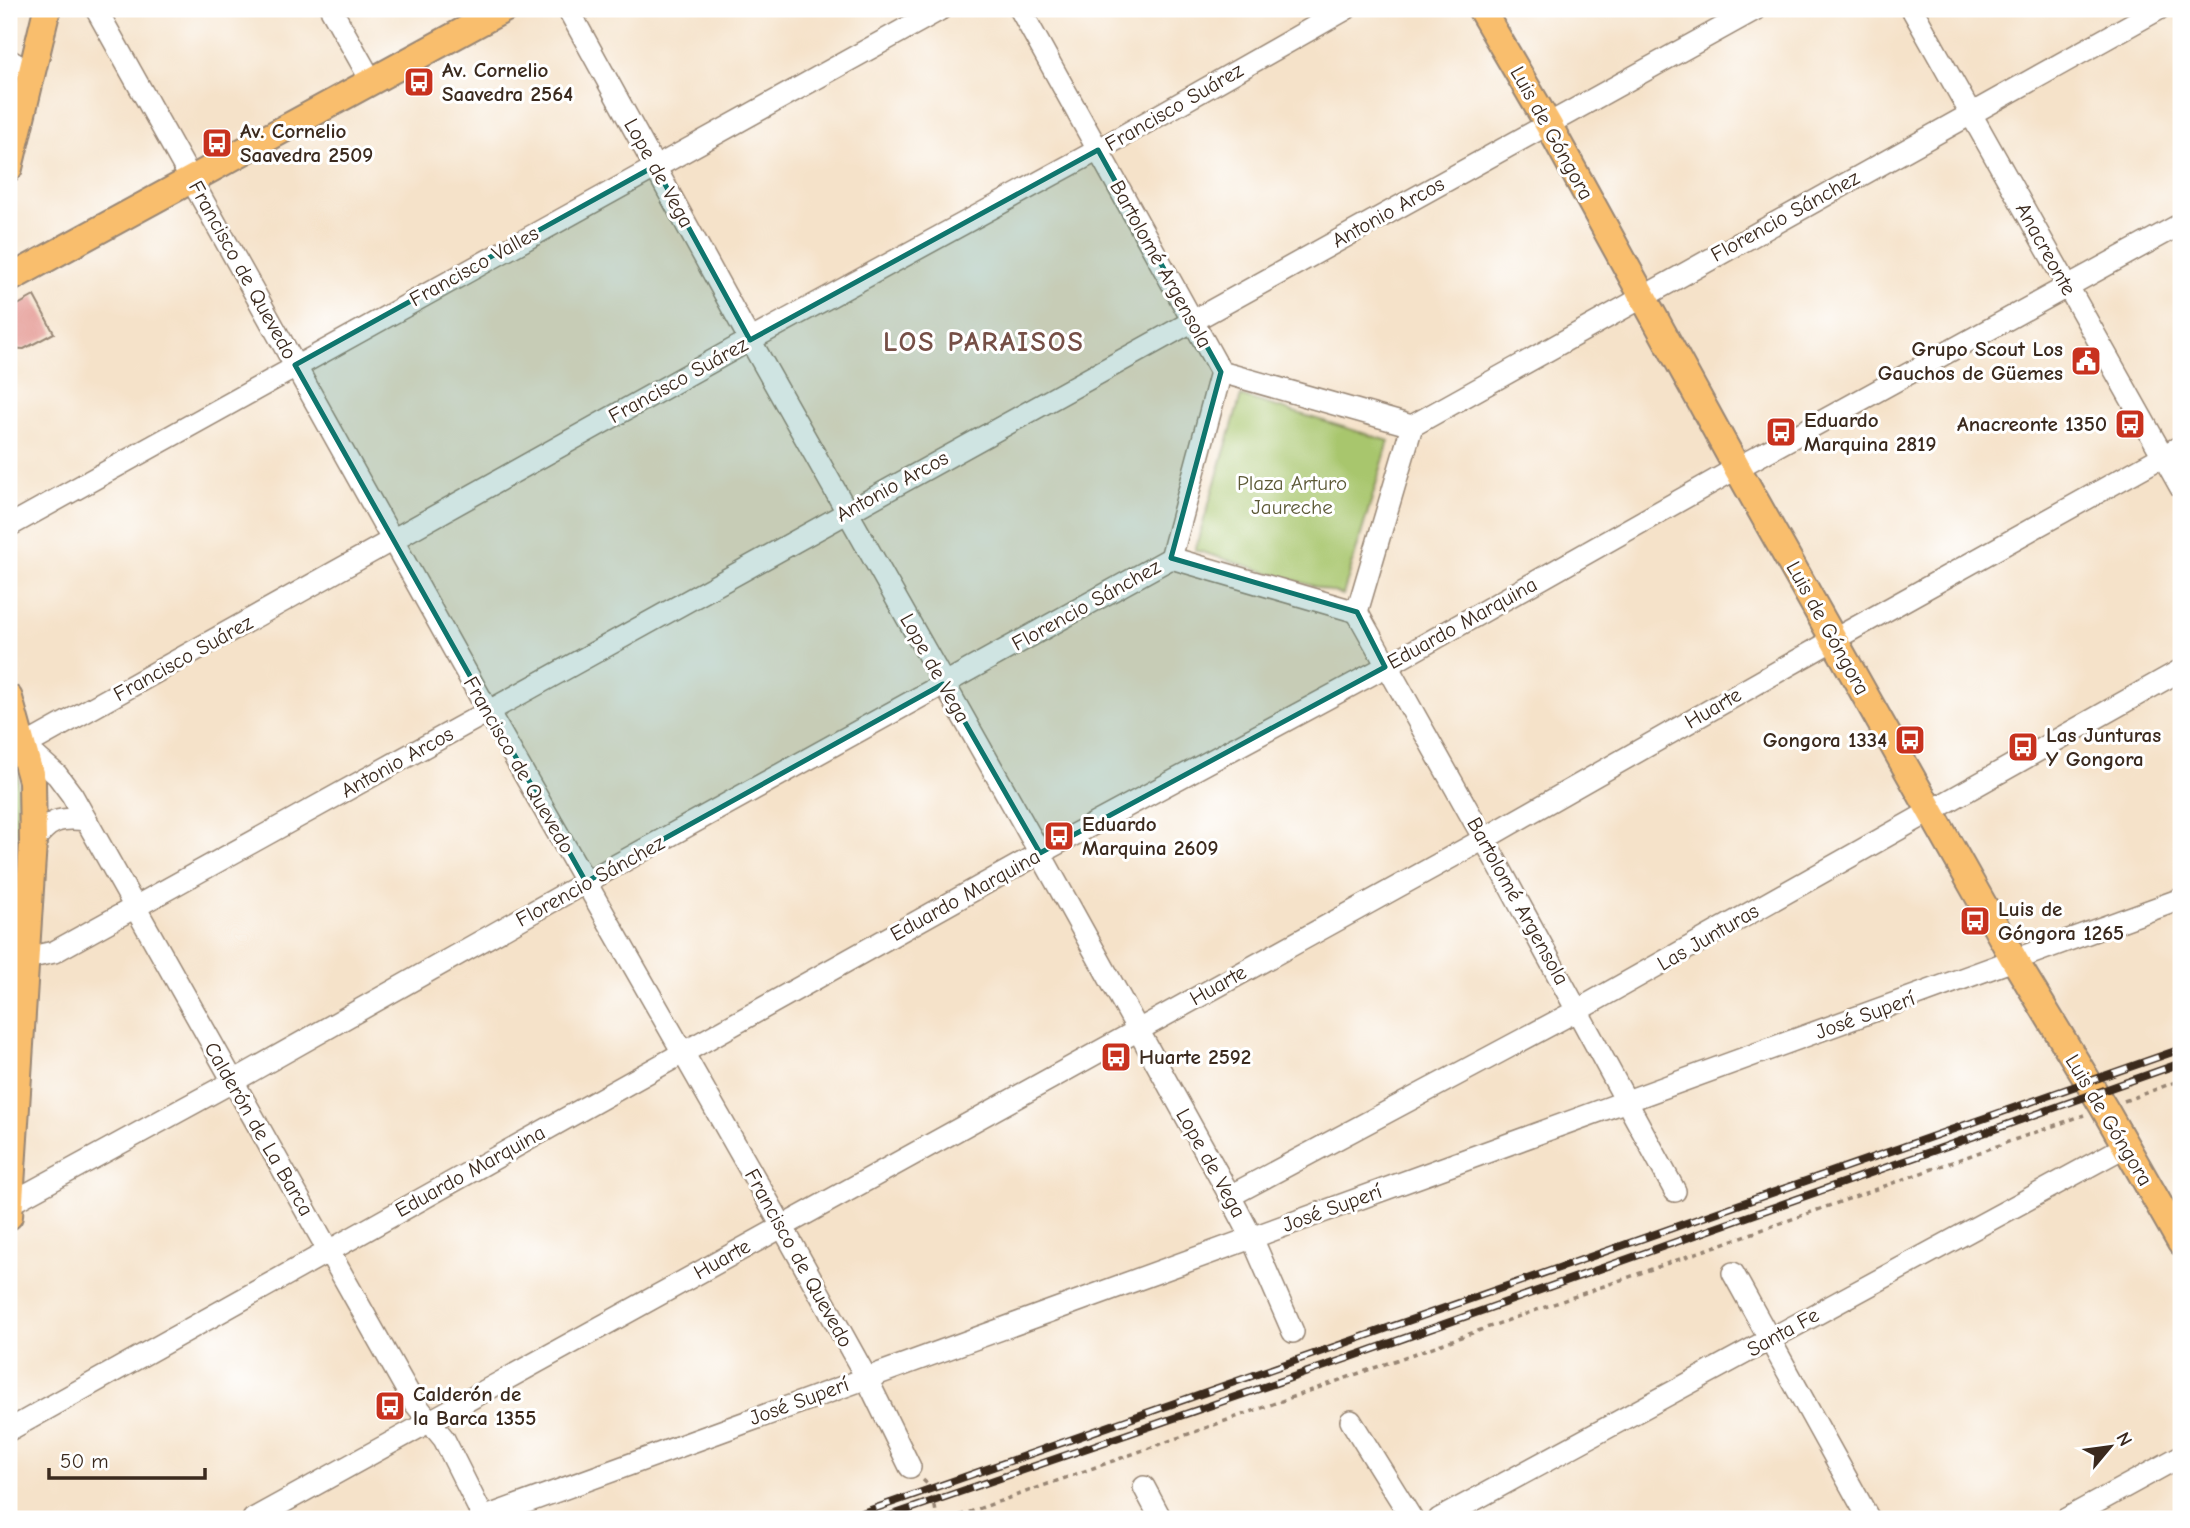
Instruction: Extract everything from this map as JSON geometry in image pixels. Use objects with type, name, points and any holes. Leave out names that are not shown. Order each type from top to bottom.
[{"type":"main road","points":[[9,168],[47,9]]},
{"type":"main road","points":[[9,279],[504,9]]},
{"type":"main road","name":"Luis de Góngora","points":[[1481,9],[1548,124],[1737,468],[2015,961],[2104,1108],[2181,1243]]},
{"type":"main road","points":[[9,698],[16,748],[32,781],[33,842],[18,960],[9,1216]]},
{"type":"street","name":"Francisco de Quevedo","points":[[96,9],[488,711],[782,1226],[866,1377],[910,1467]]},
{"type":"street","points":[[331,9],[372,82]]},
{"type":"street","name":"Lope de Vega","points":[[568,9],[750,340],[1230,1196],[1252,1238],[1293,1332]]},
{"type":"street","name":"Francisco Valles","points":[[9,526],[941,9]]},
{"type":"street","name":"Bartolomé Argensola","points":[[1020,9],[1221,372]]},
{"type":"street","name":"Francisco Suárez","points":[[16,748],[1098,150],[1346,9]]},
{"type":"street","name":"Antonio Arcos","points":[[18,960],[54,952],[1756,9]]},
{"type":"street","name":"Anacreonte","points":[[1912,9],[2068,288],[2172,451],[2181,488]]},
{"type":"street","name":"Florencio Sánchez","points":[[1412,426],[2159,9]]},
{"type":"street","points":[[9,60],[32,74]]},
{"type":"street","name":"Eduardo Marquina","points":[[9,1430],[1040,853],[1385,667],[1737,468],[2181,224]]},
{"type":"street","points":[[1221,372],[1412,426],[1357,612]]},
{"type":"street","name":"Florencio Sánchez","points":[[1171,558],[1221,372]]},
{"type":"street","name":"Huarte","points":[[253,1519],[1484,839],[2172,451]]},
{"type":"street","name":"Florencio Sánchez","points":[[9,1203],[232,1082],[1171,558],[1357,612]]},
{"type":"street","name":"Bartolomé Argensola","points":[[1357,612],[1385,667],[1578,1010],[1675,1191]]},
{"type":"street","name":"Las Junturas","points":[[1230,1196],[1578,1010],[2181,670]]},
{"type":"street","name":"Calderón de La Barca","points":[[16,748],[57,775],[72,795],[413,1401],[444,1439],[484,1518]]},
{"type":"street","points":[[33,842],[47,825],[61,819],[86,820]]},
{"type":"street","name":"José Superí","points":[[484,1518],[2181,899]]},
{"type":"street","name":"Santa Fe","points":[[1439,1519],[2126,1146]]},
{"type":"street","points":[[1733,1273],[1870,1519]]},
{"type":"street","points":[[1351,1421],[1412,1519]]},
{"type":"street","points":[[2066,1519],[2181,1455]]},
{"type":"street","points":[[1144,1487],[1161,1519]]},
{"type":"path","points":[[950,1519],[2181,1080]]},
{"type":"path","points":[[910,1467],[932,1488],[937,1519]]},
{"type":"highlighted area","points":[[1098,150],[1221,372],[1171,558],[1357,612],[1385,667],[1040,853],[943,684],[586,882],[295,365],[655,166],[750,340]]},
{"type":"green space","name":"Plaza Arturo Jaureche","points":[[1241,396],[1389,441],[1343,595],[1195,550]]},
{"type":"green space","points":[[15,763],[18,770],[15,925],[11,934],[9,764]]},
{"type":"building","points":[[34,296],[54,333],[24,349],[9,348],[9,310]]},
{"type":"railway","points":[[845,1519],[2181,1049]]},
{"type":"railway","points":[[881,1519],[1351,1357],[2181,1063]]},
{"type":"place","name":"Av. Cornelio Saavedra 2564","points":[[419,82]]},
{"type":"place","name":"Av. Cornelio Saavedra 2509","points":[[217,143]]},
{"type":"place","name":"Grupo Scout Los Gauchos de Güemes","points":[[2086,361]]},
{"type":"place","name":"Anacreonte 1350","points":[[2130,424]]},
{"type":"place","name":"Eduardo Marquina 2819","points":[[1781,432]]},
{"type":"place","name":"Gongora 1334","points":[[1910,740]]},
{"type":"place","name":"Las Junturas Y Gongora","points":[[2023,747]]},
{"type":"place","name":"Eduardo Marquina 2609","points":[[1059,836]]},
{"type":"place","name":"Luis de Góngora 1265","points":[[1975,921]]},
{"type":"place","name":"Huarte 2592","points":[[1116,1057]]},
{"type":"place","name":"Calderón de la Barca 1355","points":[[390,1406]]},
{"type":"district","name":"LOS PARAISOS","points":[[984,342]]}]
